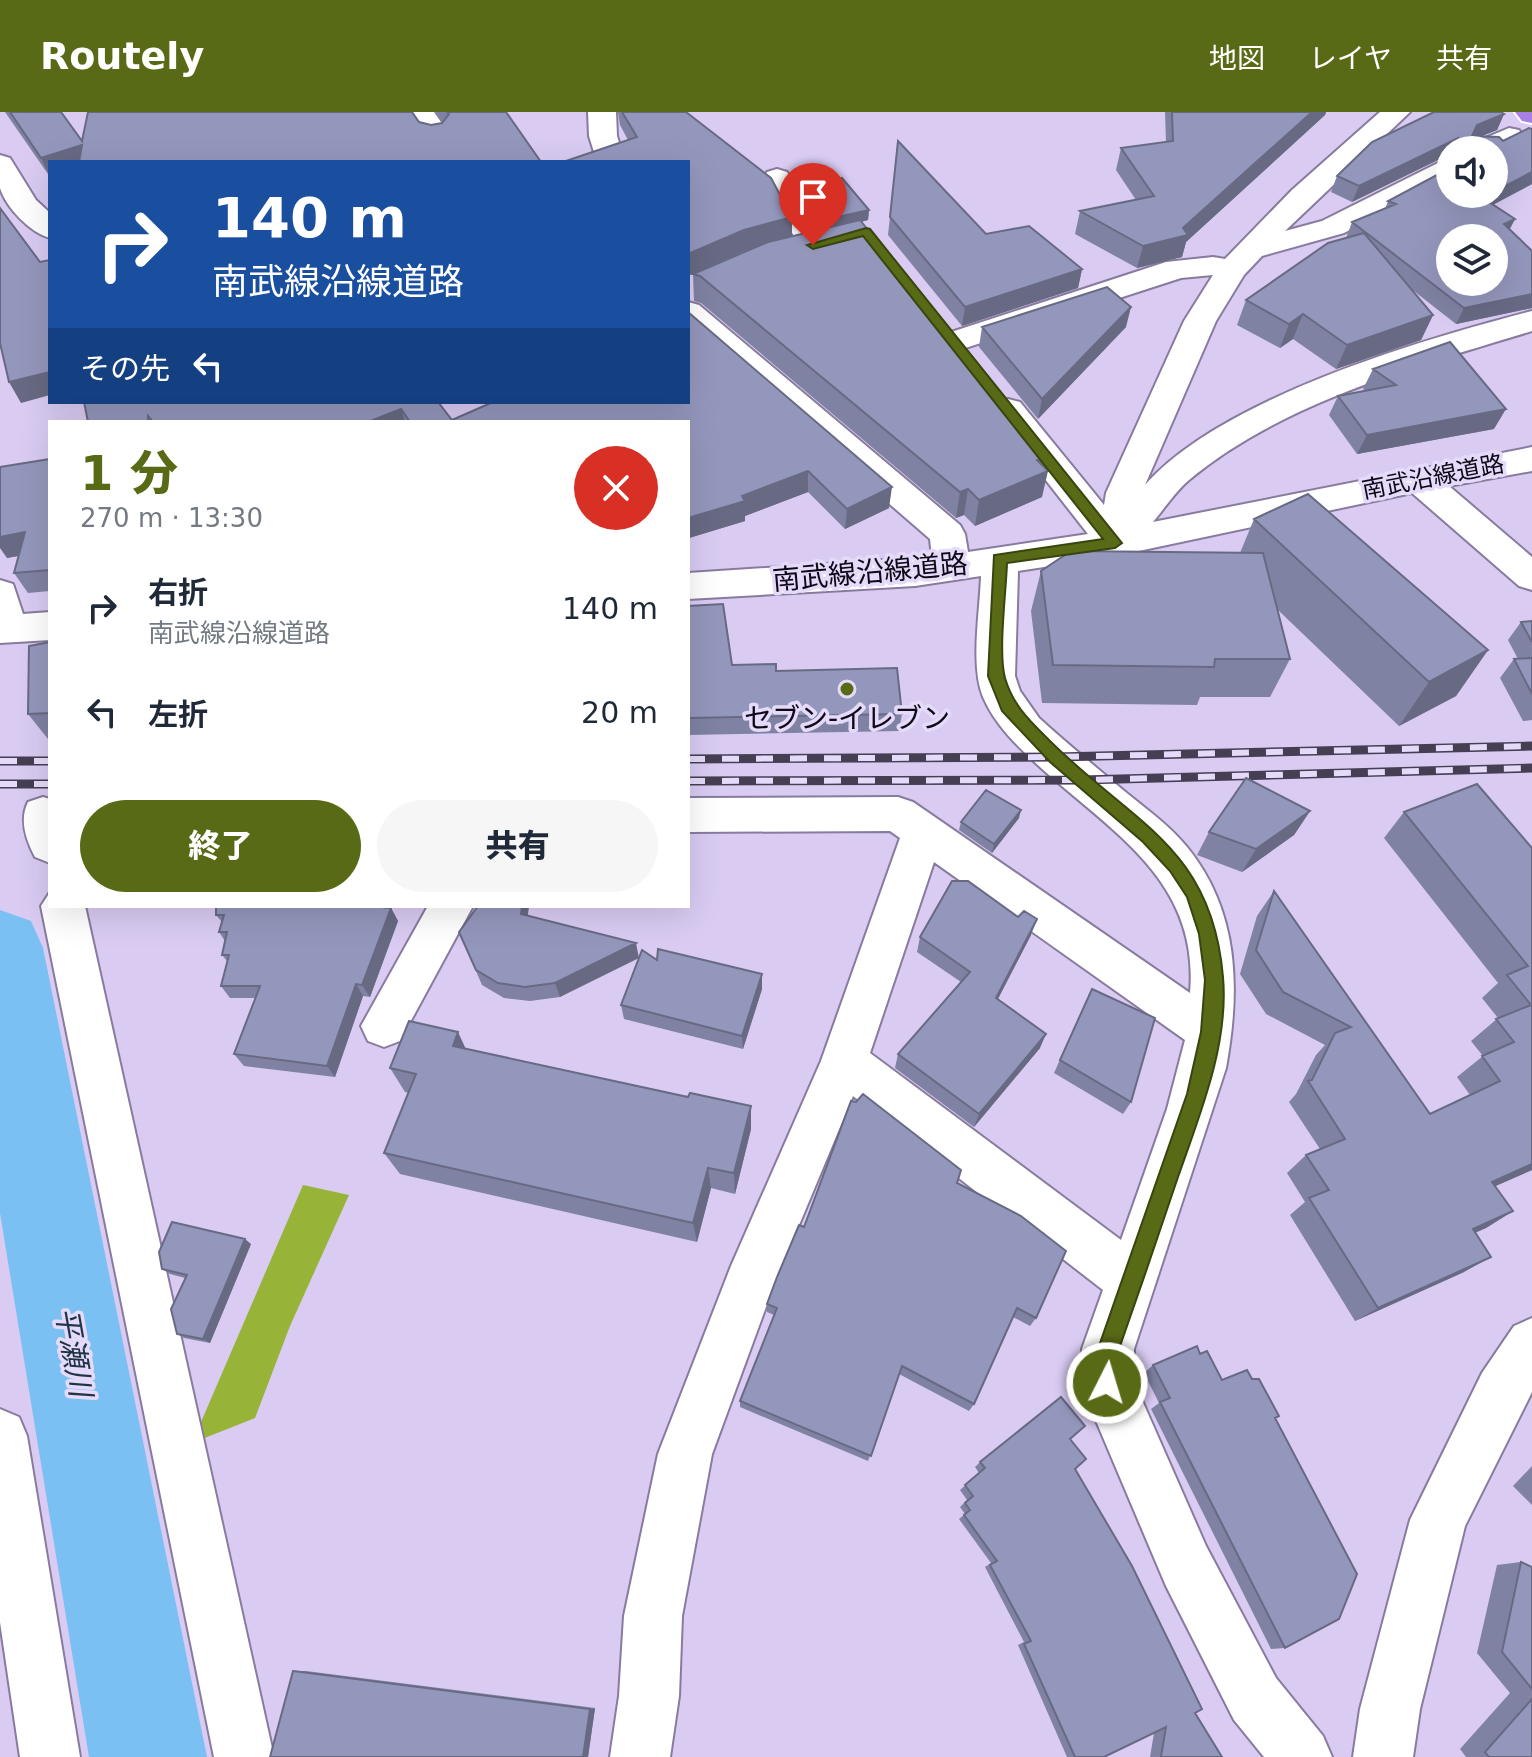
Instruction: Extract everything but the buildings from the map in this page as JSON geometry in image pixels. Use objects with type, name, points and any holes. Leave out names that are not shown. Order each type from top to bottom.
[{"type":"street","points":[[602,112],[603,136],[610,160]]},
{"type":"street","points":[[1115,543],[1124,493],[1200,321],[1240,260],[1302,196],[1396,112]]},
{"type":"street","points":[[0,164],[12,209],[48,228]]},
{"type":"street","points":[[1115,543],[962,354],[1177,269],[1240,260],[1333,227],[1436,173]]},
{"type":"street","points":[[742,265],[826,242],[777,178]]},
{"type":"street","points":[[693,295],[780,387],[947,534],[952,567]]},
{"type":"street","points":[[1115,543],[1175,473],[1224,439],[1308,395],[1448,346],[1532,321]]},
{"type":"street","name":"南武沿線道路","points":[[1335,496],[1532,459]]},
{"type":"street","points":[[1419,480],[1532,577]]},
{"type":"street","name":"南武線沿線道路","points":[[690,586],[915,573],[1115,543],[1335,496]]},
{"type":"street","points":[[1000,559],[996,657],[1002,696],[1025,729],[1177,865],[1195,894],[1208,934],[1214,980],[1210,1032],[1197,1094],[1108,1349],[1107,1383],[1186,1566],[1213,1619],[1255,1699],[1302,1757]]},
{"type":"street","points":[[3,617],[48,626]]},
{"type":"street","points":[[690,815],[898,814],[1210,1032]]},
{"type":"street","points":[[640,1757],[649,1696],[653,1616],[685,1454],[749,1284],[844,1061],[923,831]]},
{"type":"street","points":[[63,908],[244,1757]]},
{"type":"street","points":[[384,1026],[450,908]]},
{"type":"street","points":[[844,1061],[1132,1280]]},
{"type":"street","points":[[1383,1757],[1390,1709],[1438,1520],[1501,1392],[1532,1344]]},
{"type":"street","points":[[0,1436],[5,1504],[50,1757]]},
{"type":"green space","points":[[303,1185],[349,1195],[290,1326],[255,1418],[192,1443]]},
{"type":"waterway","name":"平瀬川","points":[[0,948],[148,1757]]},
{"type":"railway","points":[[690,759],[1056,757],[1532,746]]},
{"type":"railway","points":[[0,761],[48,761]]},
{"type":"railway","points":[[690,781],[1082,780],[1532,768]]},
{"type":"railway","points":[[0,784],[48,784]]},
{"type":"place","name":"セブン-イレブン","points":[[847,689]]},
{"type":"route","points":[[813,245],[866,232],[1115,543],[1000,559],[996,657],[996,676],[1010,711],[1025,729],[1177,865],[1195,894],[1208,934],[1214,980],[1210,1032],[1197,1094],[1108,1349],[1107,1383]]}]
